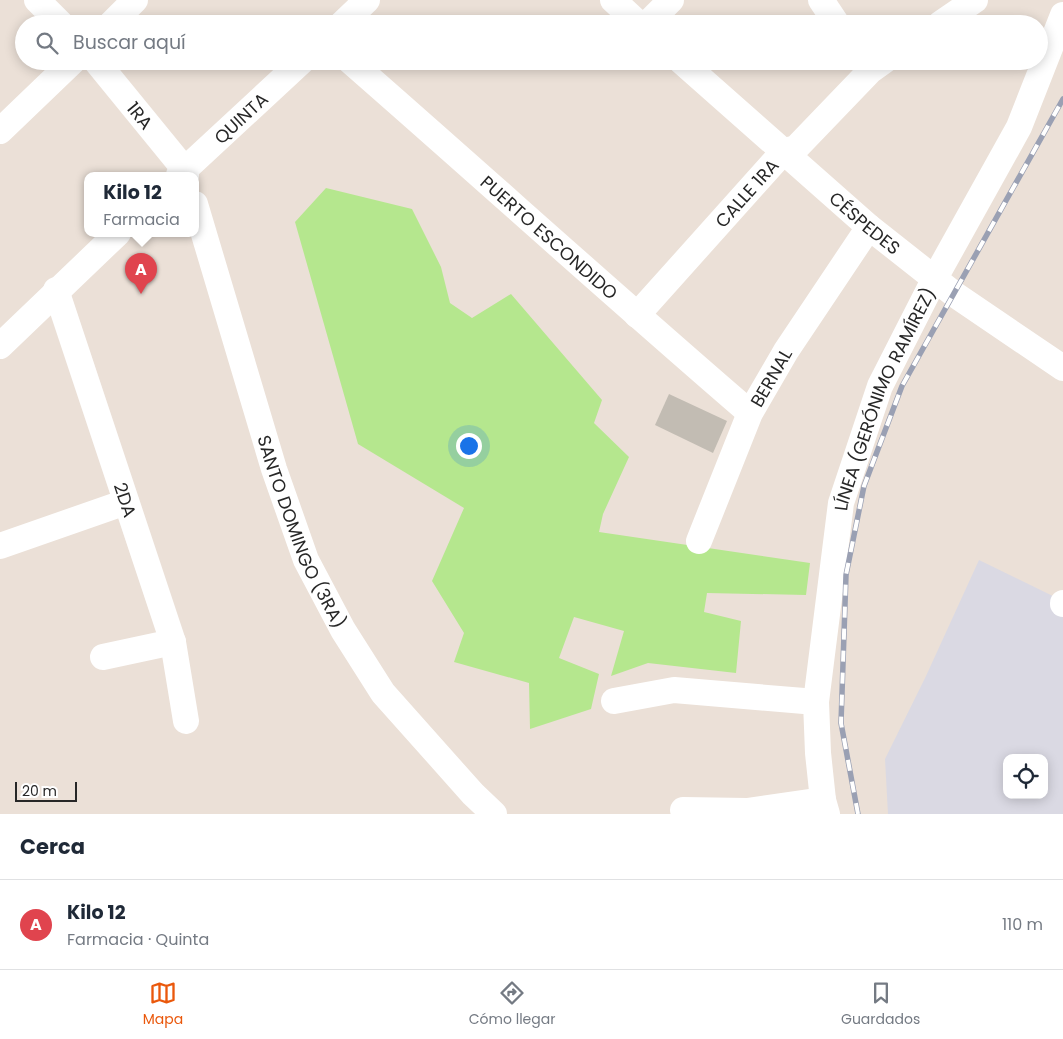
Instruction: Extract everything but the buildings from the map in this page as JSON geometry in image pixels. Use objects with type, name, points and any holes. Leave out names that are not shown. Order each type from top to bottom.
[{"type":"street","points":[[37,0],[52,15]]},
{"type":"street","points":[[120,15],[135,0]]},
{"type":"street","points":[[351,15],[367,0]]},
{"type":"street","points":[[613,0],[629,15]]},
{"type":"street","points":[[656,15],[670,0]]},
{"type":"street","points":[[821,0],[831,15]]},
{"type":"street","points":[[953,15],[975,0]]},
{"type":"street","name":"LÍNEA (GERÓNIMO RAMÍREZ)","points":[[1048,54],[1063,15]]},
{"type":"street","points":[[0,131],[64,70]]},
{"type":"street","name":"1RA","points":[[103,70],[182,172]]},
{"type":"street","name":"QUINTA","points":[[184,172],[292,70]]},
{"type":"street","name":"PUERTO ESCONDIDO","points":[[360,70],[570,253],[637,316],[750,413]]},
{"type":"street","name":"CÉSPEDES","points":[[692,70],[869,227],[954,294],[1061,360]]},
{"type":"street","name":"CALLE 1RA","points":[[637,316],[784,151],[796,148],[867,70]]},
{"type":"street","name":"LÍNEA (GERÓNIMO RAMÍREZ)","points":[[825,807],[818,754],[816,702],[841,503],[880,386],[936,278],[1020,127],[1042,70]]},
{"type":"street","name":"SANTO DOMINGO (3RA)","points":[[199,217],[274,469],[306,560],[343,630],[383,694],[473,794],[494,814]]},
{"type":"street","name":"BERNAL","points":[[699,541],[750,413],[786,351],[869,227]]},
{"type":"street","points":[[0,346],[56,290],[114,237]]},
{"type":"street","name":"2DA","points":[[56,290],[173,642],[186,721]]},
{"type":"street","points":[[0,546],[126,502]]},
{"type":"street","points":[[103,657],[173,642]]},
{"type":"street","points":[[614,701],[674,690],[816,702]]},
{"type":"street","points":[[682,810],[747,811],[825,807]]},
{"type":"shaded area","points":[[979,560],[1063,601],[1063,814],[888,814],[885,759],[926,676]]},
{"type":"green space","points":[[326,188],[412,209],[441,267],[450,303],[472,318],[511,294],[602,400],[594,423],[629,457],[603,514],[599,532],[810,563],[806,595],[707,593],[704,612],[741,621],[736,673],[648,663],[611,676],[624,631],[574,617],[559,658],[599,674],[591,709],[530,729],[529,683],[454,662],[464,633],[432,581],[464,508],[358,444],[295,222]]},
{"type":"railway","points":[[858,814],[841,723],[846,575],[864,486],[902,386],[1063,99]]},
{"type":"place","name":"Kilo 12","points":[[141,294]]}]
